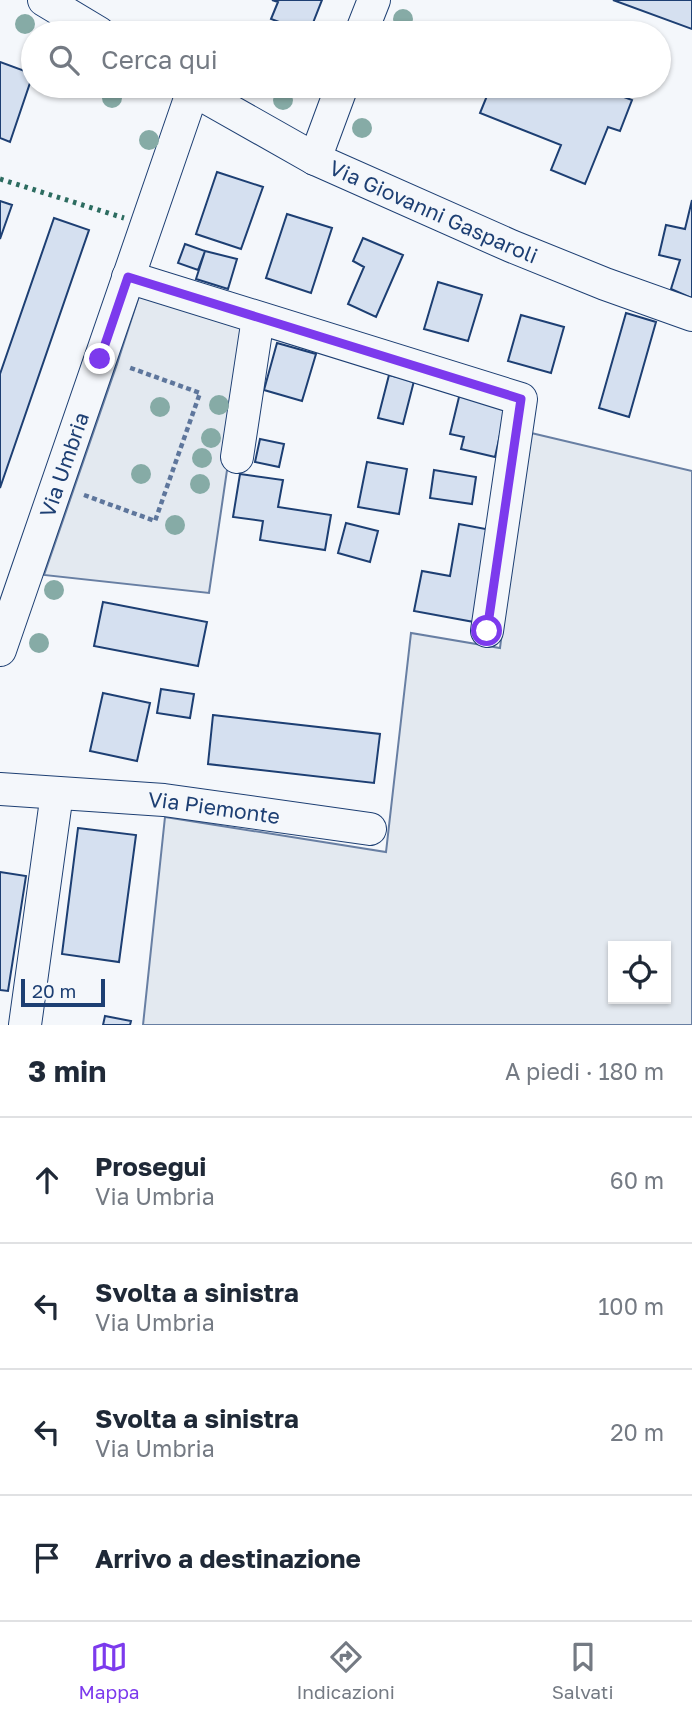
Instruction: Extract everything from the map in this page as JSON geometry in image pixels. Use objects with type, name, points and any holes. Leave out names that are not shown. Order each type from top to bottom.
[{"type":"street","points":[[44,0],[79,21]]},
{"type":"street","points":[[366,21],[374,0]]},
{"type":"street","name":"Via Umbria","points":[[0,650],[13,575],[57,484],[186,98]]},
{"type":"street","name":"Via Giovanni Gasparoli","points":[[207,98],[314,159],[510,246],[692,315]]},
{"type":"street","points":[[314,159],[337,98]]},
{"type":"street","points":[[128,277],[521,399],[487,631]]},
{"type":"street","points":[[237,457],[258,318]]},
{"type":"street","name":"Via Piemonte","points":[[0,789],[164,800],[370,828]]},
{"type":"street","points":[[25,1025],[57,793]]},
{"type":"path","points":[[57,484],[155,521],[200,393],[100,359]]},
{"type":"shaded area","points":[[139,296],[248,327],[209,593],[44,575]]},
{"type":"shaded area","points":[[527,432],[692,471],[692,1025],[143,1025],[165,817],[386,852],[411,633],[500,648]]},
{"type":"building","points":[[272,0],[322,0],[314,21],[271,19],[278,2]]},
{"type":"building","points":[[613,0],[692,0],[692,29]]},
{"type":"building","points":[[0,62],[21,70],[21,98],[25,98],[10,142],[0,138]]},
{"type":"building","points":[[486,98],[632,100],[620,131],[608,127],[585,184],[551,170],[561,145],[480,113]]},
{"type":"building","points":[[217,172],[263,187],[241,249],[196,234]]},
{"type":"building","points":[[692,200],[692,298],[671,289],[680,260],[659,255],[666,225],[685,229]]},
{"type":"building","points":[[0,201],[12,205],[0,239]]},
{"type":"building","points":[[287,214],[332,228],[311,293],[266,278]]},
{"type":"building","points":[[54,218],[89,230],[0,488],[0,374]]},
{"type":"building","points":[[363,238],[403,255],[376,317],[348,304],[364,267],[353,261]]},
{"type":"building","points":[[185,244],[205,251],[198,270],[178,263]]},
{"type":"building","points":[[205,251],[237,259],[228,289],[196,279]]},
{"type":"building","points":[[438,282],[482,295],[468,341],[424,329]]},
{"type":"building","points":[[626,313],[656,322],[629,417],[599,408]]},
{"type":"building","points":[[521,315],[564,327],[551,373],[508,361]]},
{"type":"building","points":[[277,343],[316,354],[302,401],[264,390]]},
{"type":"building","points":[[389,375],[414,381],[403,424],[378,418]]},
{"type":"building","points":[[460,393],[507,404],[495,457],[461,449],[464,437],[450,434]]},
{"type":"building","points":[[260,439],[284,444],[279,467],[255,462]]},
{"type":"building","points":[[367,462],[407,469],[399,514],[358,507]]},
{"type":"building","points":[[434,470],[476,477],[472,504],[430,498]]},
{"type":"building","points":[[240,474],[283,480],[278,507],[331,515],[325,550],[260,540],[263,521],[233,517]]},
{"type":"building","points":[[346,523],[378,531],[370,562],[338,553]]},
{"type":"building","points":[[459,524],[491,530],[474,622],[414,611],[422,571],[450,576]]},
{"type":"building","points":[[103,602],[207,622],[198,666],[94,646]]},
{"type":"building","points":[[161,689],[194,694],[190,718],[157,713]]},
{"type":"building","points":[[103,693],[150,703],[137,761],[90,751]]},
{"type":"building","points":[[213,715],[380,734],[374,783],[208,764]]},
{"type":"building","points":[[78,828],[136,835],[119,962],[62,954]]},
{"type":"building","points":[[0,872],[26,876],[8,991],[0,990]]},
{"type":"building","points":[[105,1016],[131,1021],[130,1025],[103,1025]]},
{"type":"hedge","points":[[0,179],[124,218]]},
{"type":"route","points":[[100,359],[128,277],[521,399],[487,631]]}]
